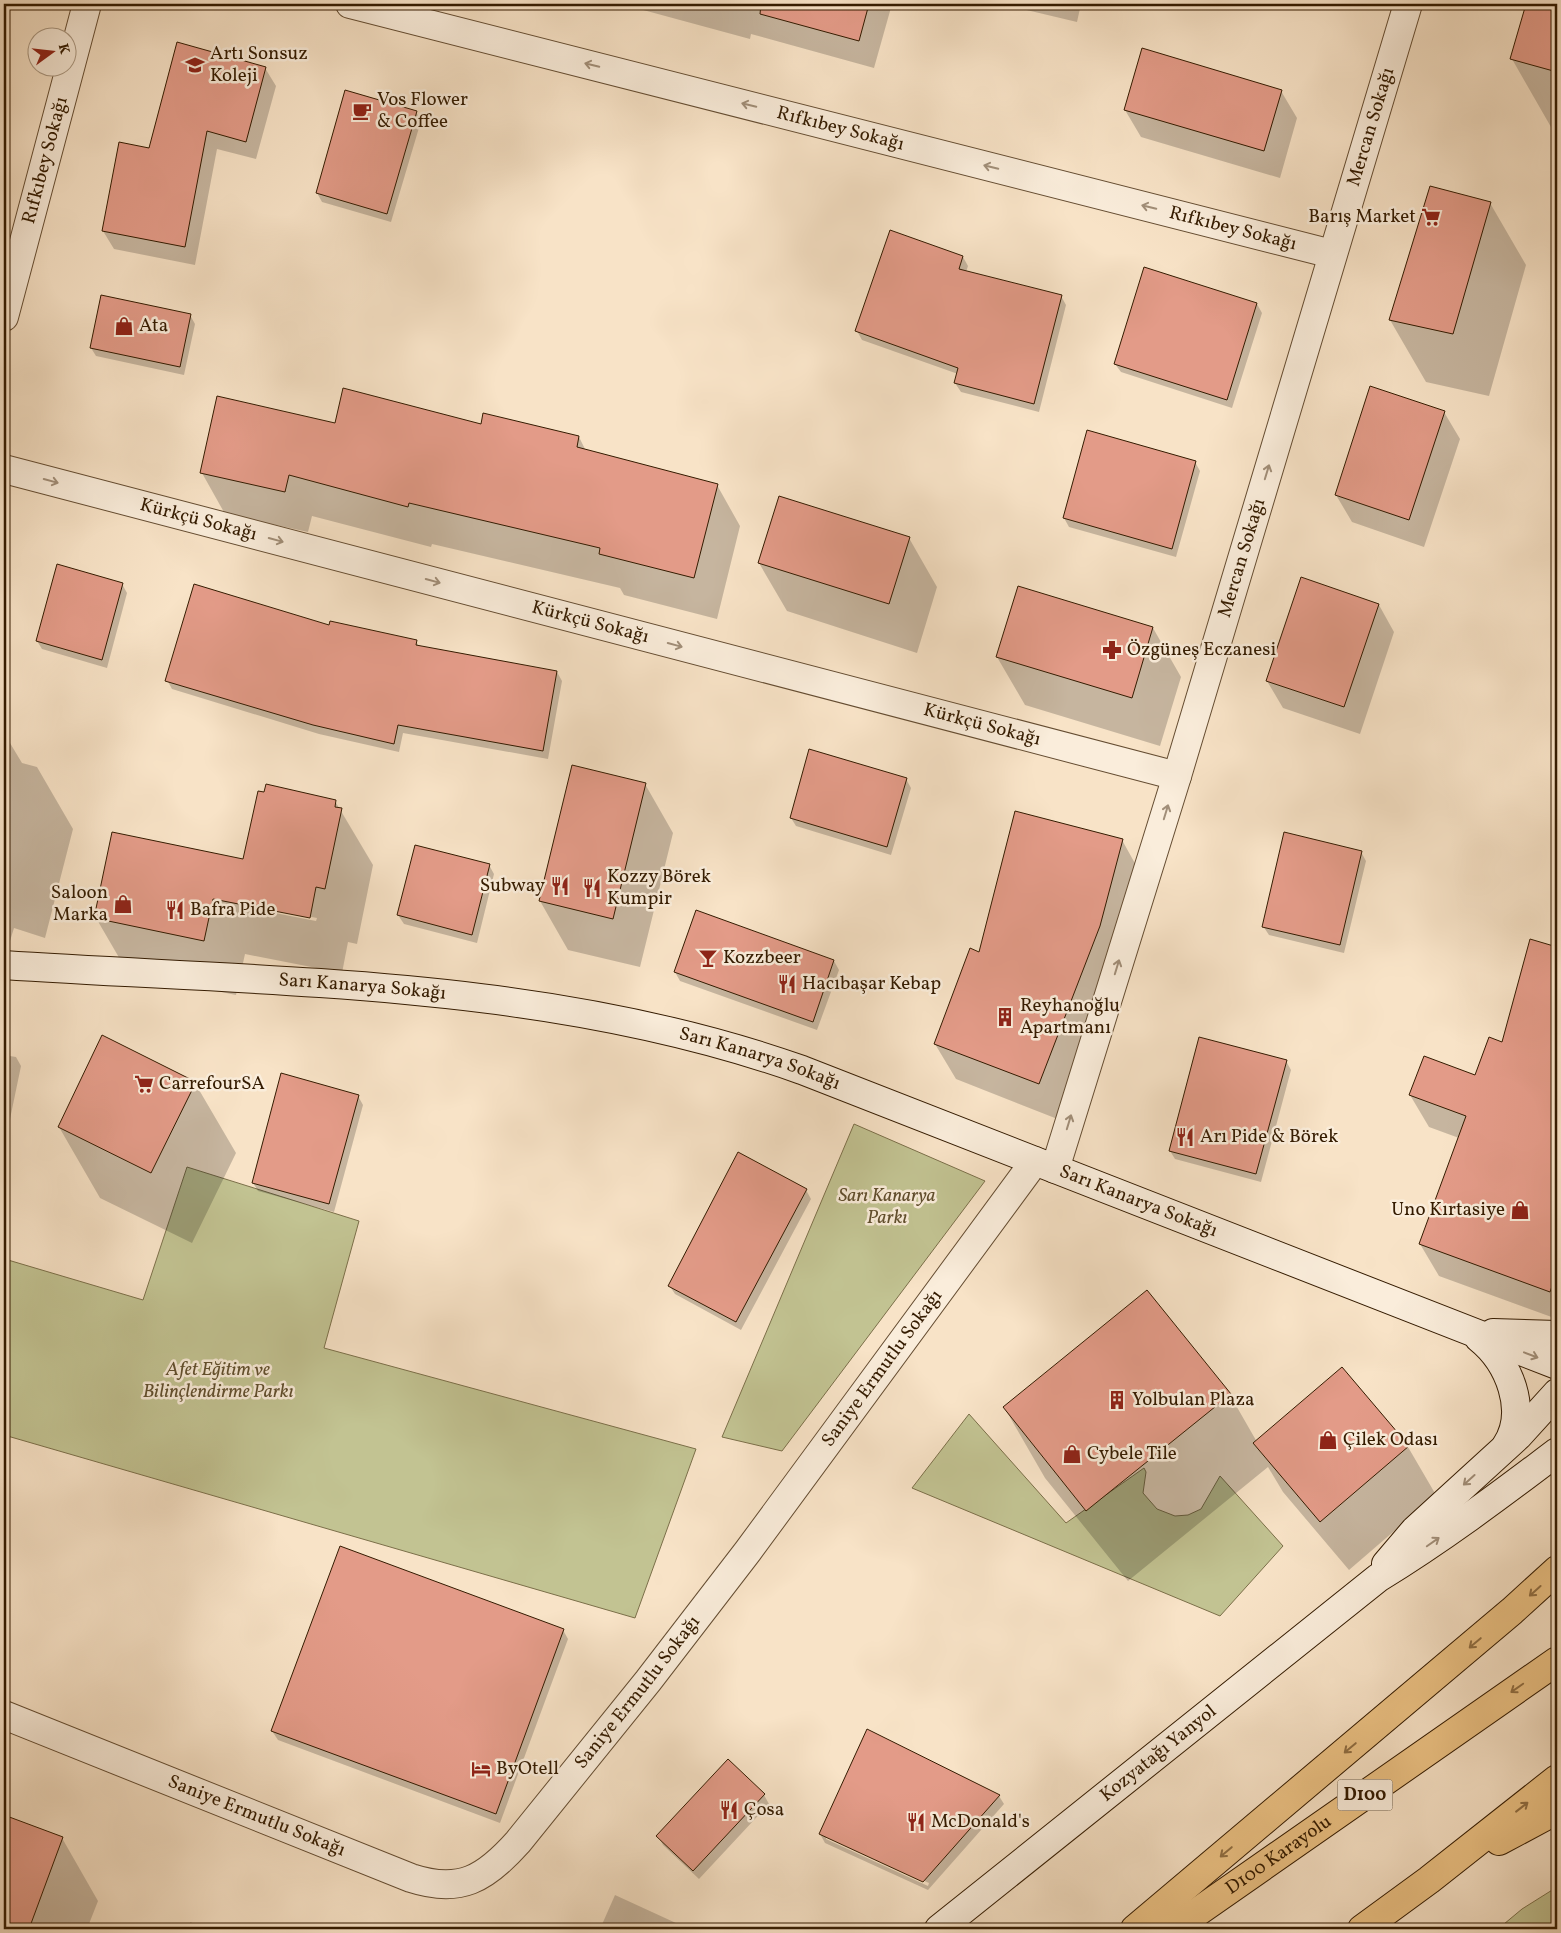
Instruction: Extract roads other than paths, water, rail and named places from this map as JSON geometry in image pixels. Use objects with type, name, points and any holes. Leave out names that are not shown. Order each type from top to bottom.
[{"type":"highway","points":[[1135,1929],[1512,1611],[1557,1570]]},
{"type":"highway","name":"D100 Karayolu","points":[[1173,1929],[1557,1660]]},
{"type":"highway","points":[[1362,1929],[1557,1779]]},
{"type":"highway","points":[[1391,1929],[1428,1880],[1557,1810]]},
{"type":"street","name":"Rıfkıbey Sokağı","points":[[4,316],[87,4]]},
{"type":"street","name":"Rıfkıbey Sokağı","points":[[350,4],[1332,254]]},
{"type":"street","name":"Mercan Sokağı","points":[[1045,1165],[1177,776],[1408,4]]},
{"type":"street","name":"Kürkçü Sokağı","points":[[4,469],[1177,776]]},
{"type":"street","name":"Sarı Kanarya Sokağı","points":[[4,965],[348,985],[533,1004],[607,1016],[720,1042],[812,1073],[1557,1365]]},
{"type":"street","name":"Saniye Ermutlu Sokağı","points":[[4,1715],[417,1880],[445,1885],[467,1881],[478,1876],[498,1863],[518,1842],[648,1681],[1045,1165]]},
{"type":"street","points":[[1472,1332],[1557,1334]]},
{"type":"street","points":[[1472,1332],[1500,1358],[1511,1383],[1515,1400],[1514,1425],[1506,1447]]},
{"type":"street","points":[[1378,1578],[1394,1553],[1415,1530],[1506,1447],[1557,1392]]},
{"type":"street","points":[[1378,1578],[1439,1539],[1557,1452]]},
{"type":"street","name":"Kozyatağı Yanyol","points":[[939,1929],[1378,1578]]},
{"type":"place","name":"Artı Sonsuz Koleji","points":[[195,65]]},
{"type":"place","name":"Vos Flower & Coffee","points":[[362,111]]},
{"type":"place","name":"Barış Market","points":[[1431,217]]},
{"type":"place","name":"Ata","points":[[124,326]]},
{"type":"place","name":"Özgüneş Eczanesi","points":[[1112,650]]},
{"type":"place","name":"Subway","points":[[560,886]]},
{"type":"place","name":"Kozzy Börek Kumpir","points":[[592,888]]},
{"type":"place","name":"Saloon Marka","points":[[123,904]]},
{"type":"place","name":"Bafra Pide","points":[[175,910]]},
{"type":"place","name":"Kozzbeer","points":[[708,958]]},
{"type":"place","name":"Hacıbaşar Kebap","points":[[787,984]]},
{"type":"place","name":"Reyhanoğlu Apartmanı","points":[[1005,1017]]},
{"type":"place","name":"CarrefourSA","points":[[144,1084]]},
{"type":"place","name":"Arı Pide & Börek","points":[[1185,1137]]},
{"type":"place","name":"Uno Kırtasiye","points":[[1520,1210]]},
{"type":"place","name":"Yolbulan Plaza","points":[[1117,1400]]},
{"type":"place","name":"Çilek Odası","points":[[1328,1440]]},
{"type":"place","name":"Cybele Tile","points":[[1072,1454]]},
{"type":"place","name":"ByOtell","points":[[481,1769]]},
{"type":"place","name":"Çosa","points":[[729,1810]]},
{"type":"place","name":"McDonald's","points":[[916,1822]]},
{"type":"park label","name":"Sarı Kanarya Parkı","points":[[887,1207]]},
{"type":"park label","name":"Afet Eğitim ve Bilinçlendirme Parkı","points":[[218,1381]]}]
